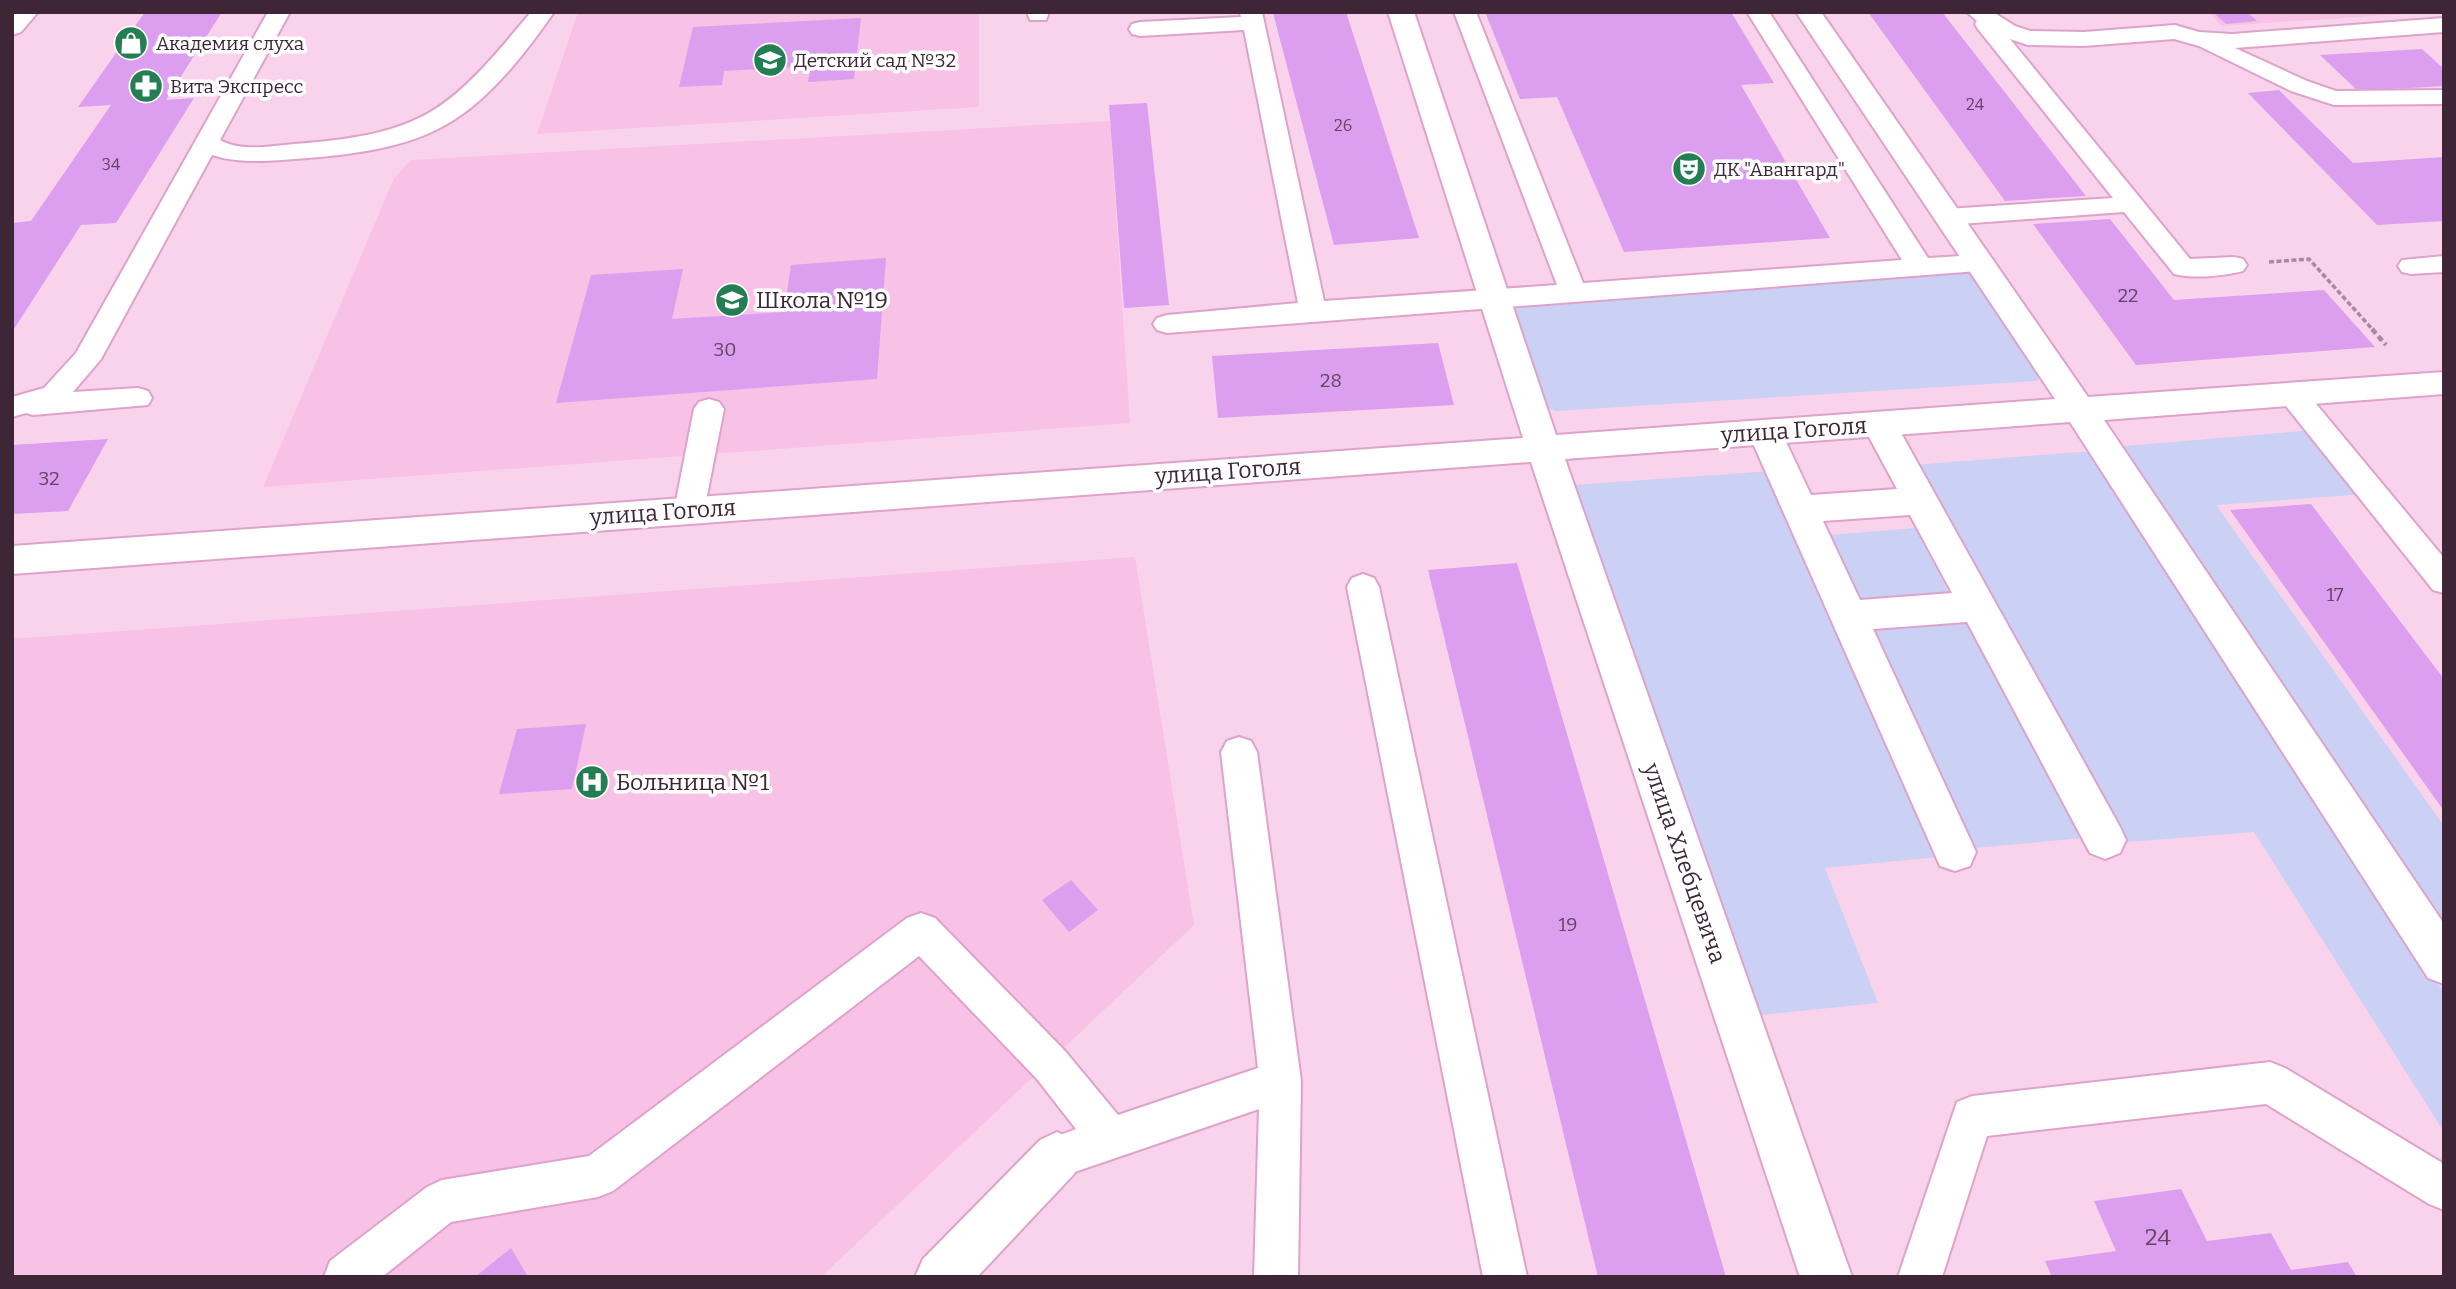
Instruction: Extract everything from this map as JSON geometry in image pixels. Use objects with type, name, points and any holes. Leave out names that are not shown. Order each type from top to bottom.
[{"type":"street","points":[[12,27],[26,12]]},
{"type":"street","name":"улица Хлебцевича","points":[[1401,12],[1544,449],[1826,1277]]},
{"type":"street","points":[[1808,12],[2078,409],[2444,963]]},
{"type":"street","name":"улица Гоголя","points":[[12,560],[2444,383]]},
{"type":"street","points":[[1879,424],[2105,840]]},
{"type":"street","points":[[1765,432],[1955,852]]},
{"type":"street","points":[[1799,509],[1921,501]]},
{"type":"street","points":[[1847,616],[1978,606]]},
{"type":"street","points":[[941,1277],[1057,1157]]},
{"type":"lane","points":[[15,407],[54,395],[87,359],[279,12]]},
{"type":"lane","points":[[206,143],[220,152],[244,154],[335,149],[367,145],[418,128],[456,108],[481,84],[543,12]]},
{"type":"lane","points":[[1465,12],[1574,293]]},
{"type":"lane","points":[[1758,12],[1920,267]]},
{"type":"lane","points":[[1977,12],[2007,31],[2028,38],[2175,33],[2197,39],[2300,86],[2334,98],[2444,97]]},
{"type":"lane","points":[[1977,12],[2183,268],[2234,265]]},
{"type":"lane","points":[[1140,29],[1252,17],[1313,311]]},
{"type":"lane","points":[[2197,39],[2232,41],[2444,25]]},
{"type":"lane","points":[[1947,217],[2132,204]]},
{"type":"lane","points":[[1167,324],[1978,263]]},
{"type":"lane","points":[[2411,266],[2444,264]]},
{"type":"lane","points":[[2292,394],[2444,580]]},
{"type":"lane","points":[[15,407],[138,398]]},
{"type":"lane","points":[[689,510],[709,409]]},
{"type":"lane","points":[[1363,587],[1505,1277]]},
{"type":"lane","points":[[1239,752],[1280,1082],[1276,1277]]},
{"type":"lane","points":[[346,1277],[442,1202],[598,1176],[921,931],[1051,1065],[1110,1139]]},
{"type":"lane","points":[[1057,1157],[1280,1082]]},
{"type":"lane","points":[[1920,1277],[1972,1117],[2270,1083],[2444,1189]]},
{"type":"path","points":[[2234,265],[2309,259],[2389,349]]},
{"type":"shaded area","name":"Детский сад №32","points":[[578,12],[979,12],[979,107],[537,134]]},
{"type":"shaded area","points":[[2208,12],[2432,12],[2222,26]]},
{"type":"shaded area","name":"Школа №19","points":[[1110,121],[1130,423],[263,487],[394,178],[411,160]]},
{"type":"shaded area","points":[[1964,270],[1975,273],[2042,372],[2037,381],[1555,411],[1542,404],[1510,309],[1516,303]]},
{"type":"shaded area","points":[[2314,430],[2365,494],[2216,505],[2444,826],[2444,948],[2113,447]]},
{"type":"shaded area","points":[[2093,451],[2444,993],[2444,1132],[2254,832],[2115,843],[1914,465]]},
{"type":"shaded area","points":[[1772,471],[1948,856],[1825,868],[1878,1003],[1751,1016],[1573,485]]},
{"type":"shaded area","points":[[1915,528],[1952,599],[1862,606],[1828,535]]},
{"type":"shaded area","name":"Больница №1","points":[[1135,557],[1194,925],[821,1277],[12,1277],[12,639]]},
{"type":"shaded area","points":[[1977,616],[2094,837],[1964,849],[1860,625]]},
{"type":"building","points":[[145,12],[222,12],[166,100],[194,98],[116,223],[81,225],[12,332],[12,223],[31,221],[111,105],[78,107]]},
{"type":"building","points":[[1346,12],[1419,238],[1334,245],[1273,13]]},
{"type":"building","name":"ДК \"Авангард\"","points":[[1485,12],[1731,12],[1774,83],[1741,85],[1830,238],[1624,252],[1557,97],[1520,99]]},
{"type":"building","points":[[1868,12],[1942,12],[2086,196],[2005,201]]},
{"type":"building","points":[[2213,12],[2247,12],[2257,21],[2226,24]]},
{"type":"building","points":[[861,18],[854,79],[808,82],[811,66],[724,71],[722,85],[679,87],[693,27]]},
{"type":"building","points":[[2422,49],[2444,69],[2444,86],[2358,91],[2320,55]]},
{"type":"building","points":[[2279,90],[2353,163],[2444,157],[2444,221],[2377,225],[2248,93]]},
{"type":"building","points":[[1147,103],[1169,305],[1124,308],[1109,105]]},
{"type":"building","points":[[2110,219],[2174,300],[2324,290],[2375,347],[2136,365],[2033,224]]},
{"type":"building","points":[[886,258],[877,379],[556,403],[591,275],[683,269],[672,319],[784,312],[791,265]]},
{"type":"building","points":[[1438,343],[1454,405],[1218,418],[1212,356]]},
{"type":"building","points":[[108,439],[68,511],[12,514],[12,445]]},
{"type":"building","points":[[2311,504],[2444,679],[2444,811],[2230,510]]},
{"type":"building","points":[[1517,563],[1726,1277],[1598,1277],[1428,570]]},
{"type":"building","points":[[586,724],[572,789],[499,794],[517,729]]},
{"type":"building","points":[[1071,880],[1098,910],[1069,932],[1042,900]]},
{"type":"building","points":[[2181,1189],[2207,1241],[2271,1233],[2291,1270],[2348,1262],[2357,1277],[2052,1277],[2045,1261],[2116,1251],[2094,1201]]},
{"type":"building","points":[[511,1248],[528,1277],[475,1277]]},
{"type":"place","name":"Академия слуха","points":[[131,43]]},
{"type":"place","name":"Детский сад №32","points":[[770,60]]},
{"type":"place","name":"Вита Экспресс","points":[[146,86]]},
{"type":"place","name":"ДК \"Авангард\"","points":[[1689,169]]},
{"type":"place","name":"Школа №19","points":[[732,300]]},
{"type":"place","name":"Больница №1","points":[[592,782]]}]
